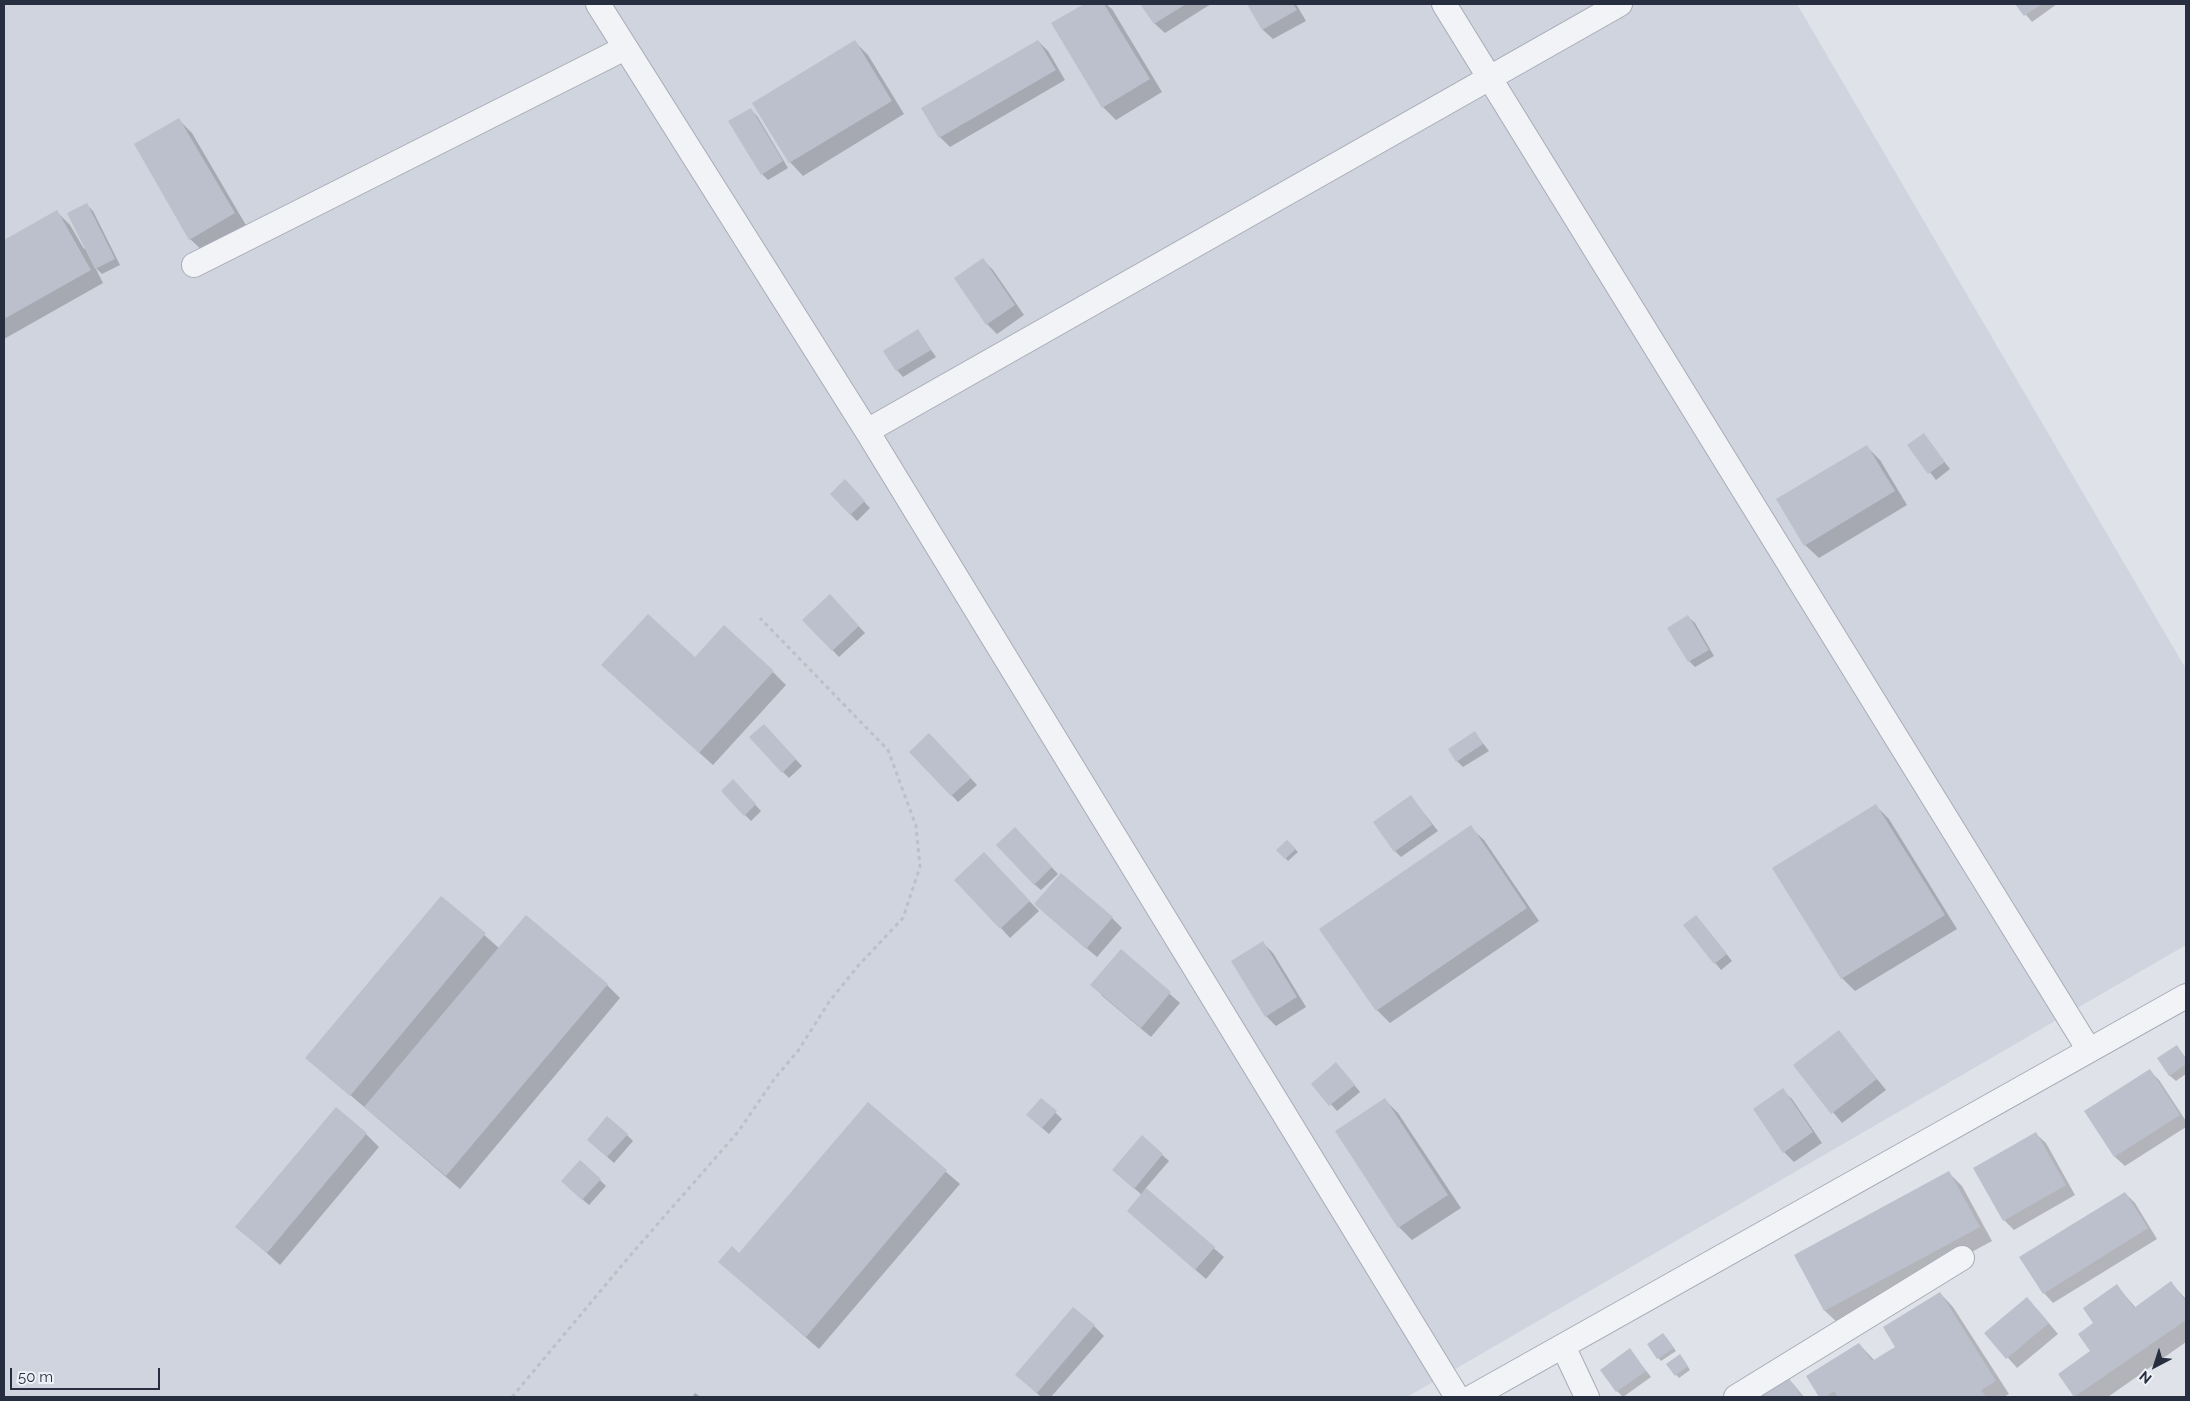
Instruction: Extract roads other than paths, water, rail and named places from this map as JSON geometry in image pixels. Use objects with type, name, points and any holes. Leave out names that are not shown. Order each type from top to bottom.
[{"type":"street","points":[[598,4],[867,431],[1457,1397]]},
{"type":"street","points":[[1444,4],[2089,1050]]},
{"type":"street","points":[[867,431],[1620,4]]},
{"type":"street","points":[[194,265],[625,48]]},
{"type":"street","points":[[1472,1397],[2186,996]]},
{"type":"street","points":[[1736,1397],[1962,1258]]},
{"type":"street","points":[[1563,1346],[1587,1397]]}]
